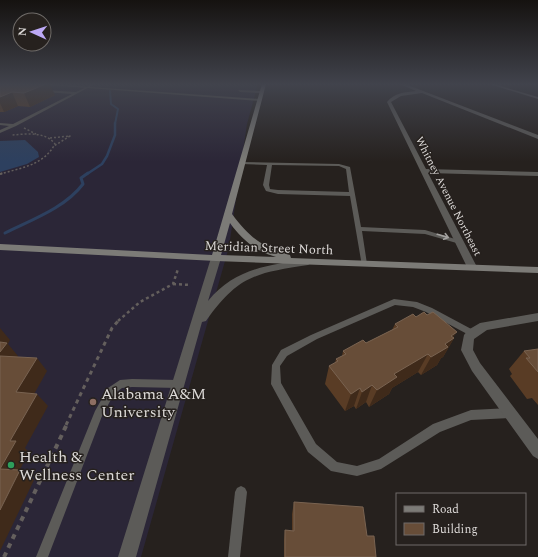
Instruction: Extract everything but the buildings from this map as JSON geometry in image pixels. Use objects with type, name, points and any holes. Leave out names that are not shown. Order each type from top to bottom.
[{"type":"street","points":[[127,557],[216,258],[241,163],[257,110]]},
{"type":"street","name":"Whitney Avenue Northeast","points":[[393,110],[472,267]]},
{"type":"street","points":[[468,110],[538,137]]},
{"type":"street","points":[[424,171],[538,174]]},
{"type":"street","points":[[228,216],[244,236],[255,245],[272,253],[309,262]]},
{"type":"street","name":"Meridian Street North","points":[[0,247],[309,262],[538,270]]},
{"type":"street","points":[[196,326],[215,299],[228,286],[243,277],[260,269],[309,262]]},
{"type":"street","points":[[538,317],[484,326],[472,333],[468,338],[467,350],[476,367],[538,451]]},
{"type":"lane","points":[[0,132],[44,110]]},
{"type":"lane","points":[[0,124],[16,125]]},
{"type":"lane","points":[[241,163],[346,166],[348,168],[364,264]]},
{"type":"lane","points":[[270,164],[266,185],[268,190],[278,192],[352,194]]},
{"type":"lane","points":[[358,229],[425,232],[460,242]]},
{"type":"lane","points":[[472,333],[429,310],[414,304],[394,302],[314,337],[284,353],[276,365],[276,384],[312,448],[335,467],[357,471],[381,464],[437,428],[471,415],[511,413]]},
{"type":"lane","points":[[42,557],[98,414],[111,391],[120,384],[178,384]]},
{"type":"lane","points":[[234,557],[241,492]]},
{"type":"path","points":[[0,174],[44,159],[50,154],[54,146],[70,136],[48,138],[27,134],[6,136]]},
{"type":"path","points":[[48,138],[54,141],[54,146]]},
{"type":"path","points":[[173,284],[178,269]]},
{"type":"path","points":[[4,557],[112,328],[123,314],[134,304],[152,293],[173,284],[191,285]]},
{"type":"shaded area","name":"Alabama A&M University","points":[[0,110],[251,110],[247,124],[229,247],[141,557],[0,557]]},
{"type":"water","points":[[25,140],[38,152],[39,157],[27,164],[0,172],[0,141]]},
{"type":"waterway","points":[[115,124],[118,110]]},
{"type":"waterway","points":[[87,174],[102,164],[107,156],[115,135],[115,124]]},
{"type":"waterway","points":[[5,233],[47,213],[67,200],[83,184],[81,178],[88,173]]},
{"type":"place","name":"Alabama A&M University","points":[[93,402]]},
{"type":"place","name":"Health & Wellness Center","points":[[11,465]]}]
